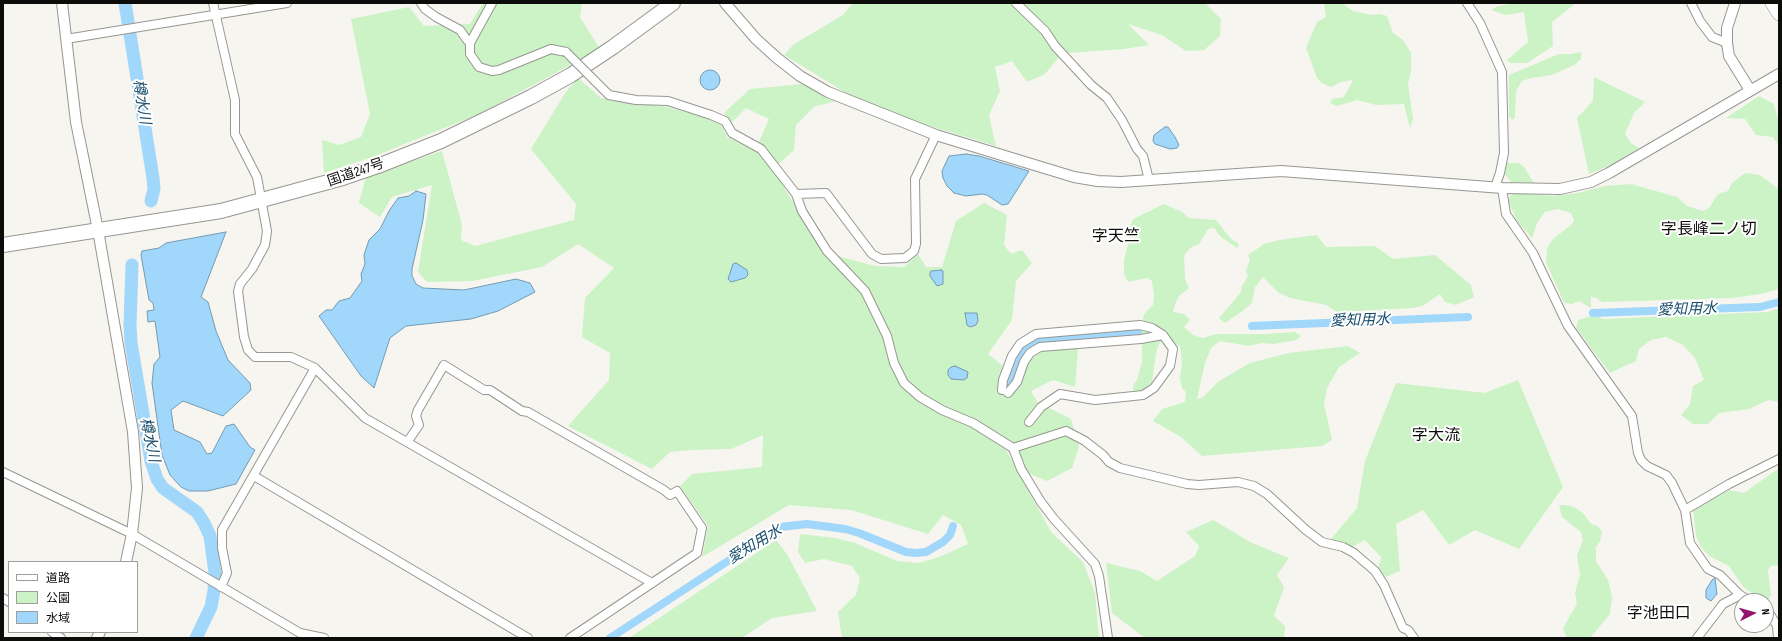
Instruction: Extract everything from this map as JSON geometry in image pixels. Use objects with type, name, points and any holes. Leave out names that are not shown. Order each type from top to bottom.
[{"type":"highway","name":"国道247号","points":[[3,245],[221,211],[260,202],[343,178],[378,166],[441,141],[492,117],[571,75],[673,3]]},
{"type":"main road","points":[[1772,3],[1779,14]]},
{"type":"street","points":[[62,3],[76,122],[98,230],[133,432],[137,488],[132,534],[126,561]]},
{"type":"street","points":[[213,3],[234,100],[235,134],[257,177],[260,202],[267,231],[267,240],[257,262],[240,284],[238,291],[246,347],[255,356],[291,357],[315,368],[365,418],[408,441],[652,583]]},
{"type":"street","points":[[66,39],[287,3]]},
{"type":"street","points":[[421,3],[425,9],[436,17],[460,30],[466,40],[470,43]]},
{"type":"street","points":[[492,3],[470,43],[470,54],[479,67],[492,71],[513,66],[551,49],[566,52],[609,95],[636,100],[668,101],[696,109],[725,121],[732,133],[761,149],[796,194],[802,211],[827,251],[865,291],[887,336],[894,364],[904,383],[920,397],[942,410],[966,419],[1013,448],[1021,469],[1041,502],[1054,519],[1095,564],[1099,576],[1108,638]]},
{"type":"street","points":[[725,3],[756,39],[800,76],[828,92],[862,107],[936,135],[1074,177],[1121,182],[1281,171],[1499,187],[1560,189],[1591,182],[1632,160],[1779,74]]},
{"type":"street","points":[[1016,3],[1045,31],[1055,46],[1091,85],[1107,98],[1122,120],[1137,149],[1143,156],[1149,180]]},
{"type":"street","points":[[1467,3],[1480,23],[1502,72],[1504,153],[1499,187],[1506,214],[1534,253],[1568,326],[1632,416],[1638,453],[1641,460],[1646,466],[1666,475],[1672,483],[1685,510],[1690,543],[1708,569],[1720,575],[1738,593]]},
{"type":"street","points":[[1691,3],[1700,21],[1712,37],[1727,43]]},
{"type":"street","points":[[1735,3],[1726,28],[1729,56],[1750,90]]},
{"type":"street","points":[[796,194],[826,193],[872,254],[881,259],[904,258],[914,251],[916,244],[915,179],[936,135]]},
{"type":"street","points":[[1029,422],[1041,407],[1060,394],[1080,398],[1111,399],[1143,395],[1154,388],[1170,366],[1173,349],[1163,335],[1152,328],[1140,325],[1036,334],[1020,344],[1012,356],[1003,380],[1005,391],[1017,382],[1030,353],[1040,346],[1141,339],[1163,335]]},
{"type":"street","points":[[408,441],[420,425],[416,416],[418,410],[444,365],[484,390],[490,390],[522,411],[528,412],[664,490],[670,495],[677,491],[702,528],[697,553],[570,638]]},
{"type":"street","points":[[216,584],[226,573],[222,548],[222,530],[315,368]]},
{"type":"street","points":[[1013,448],[1066,431],[1085,441],[1116,467],[1187,484],[1199,485],[1229,482],[1254,486],[1268,494],[1306,530],[1322,542],[1343,547],[1354,553],[1375,571],[1384,585],[1403,628],[1408,630],[1414,638]]},
{"type":"street","points":[[1685,510],[1729,484],[1779,459]]},
{"type":"street","points":[[3,472],[132,534],[300,633],[324,638]]},
{"type":"street","points":[[254,476],[528,638]]},
{"type":"street","points":[[1697,638],[1723,604],[1734,598]]},
{"type":"street","points":[[1774,622],[1778,638]]},
{"type":"green space","points":[[483,3],[582,3],[580,17],[600,49],[479,114],[375,156],[324,173],[322,140],[339,145],[361,137],[370,114],[351,19],[409,7],[424,26],[470,24]]},
{"type":"green space","points":[[853,3],[1012,3],[1015,6],[1018,3],[1205,3],[1221,19],[1220,36],[1204,50],[1186,51],[1162,35],[1128,24],[1149,45],[1124,49],[1068,53],[1059,57],[1045,74],[1027,82],[1012,61],[995,67],[1000,91],[989,115],[996,146],[920,123],[851,96],[784,55],[794,44],[843,15]]},
{"type":"green space","points":[[1324,3],[1342,3],[1353,11],[1371,15],[1380,14],[1387,16],[1393,33],[1403,40],[1411,53],[1411,71],[1408,84],[1413,119],[1410,128],[1404,104],[1376,105],[1357,100],[1337,106],[1330,103],[1332,99],[1344,97],[1353,80],[1341,82],[1331,87],[1322,83],[1317,78],[1306,48],[1317,22],[1326,17]]},
{"type":"green space","points":[[1517,3],[1576,3],[1552,22],[1553,46],[1527,63],[1510,63],[1507,60],[1528,42],[1524,12],[1506,15],[1491,10],[1498,6]]},
{"type":"green space","points":[[1581,52],[1581,59],[1574,65],[1552,75],[1522,81],[1516,91],[1515,118],[1512,120],[1509,116],[1509,75],[1559,54]]},
{"type":"green space","points":[[1594,77],[1645,102],[1634,113],[1625,134],[1630,142],[1639,148],[1612,165],[1589,174],[1577,118],[1593,101]]},
{"type":"green space","points":[[578,78],[601,98],[668,107],[720,122],[727,137],[755,151],[769,119],[746,108],[731,123],[724,113],[750,89],[802,84],[834,102],[815,106],[796,125],[794,150],[773,169],[823,252],[875,266],[904,267],[918,254],[926,267],[942,267],[956,221],[984,203],[1007,215],[1004,245],[1011,254],[1022,250],[1032,263],[1016,281],[1012,320],[988,354],[1003,366],[998,389],[1009,396],[1020,382],[1031,359],[1047,348],[1078,348],[1075,387],[1053,380],[1031,391],[1037,402],[1071,419],[1079,447],[1072,468],[1047,481],[1025,472],[1005,448],[1051,532],[1083,562],[1095,593],[1099,638],[842,638],[838,612],[856,595],[860,578],[852,566],[824,559],[805,563],[798,552],[800,534],[835,538],[855,543],[897,561],[919,563],[939,557],[968,544],[961,525],[943,515],[928,534],[851,510],[789,505],[702,557],[708,526],[680,486],[692,474],[762,467],[763,435],[731,449],[670,452],[652,469],[568,426],[609,380],[610,353],[582,337],[585,298],[614,268],[578,244],[542,267],[472,281],[427,282],[418,272],[432,185],[392,197],[380,217],[359,203],[366,177],[442,151],[462,225],[461,240],[475,246],[574,220],[576,204],[531,149],[565,93]]},
{"type":"green space","points":[[1759,96],[1774,104],[1779,123],[1779,146],[1773,137],[1756,135],[1745,119],[1726,118]]},
{"type":"green space","points":[[1507,163],[1519,163],[1524,167],[1534,183],[1511,182],[1504,173]]},
{"type":"green space","points":[[1745,173],[1760,175],[1777,188],[1779,187],[1779,289],[1761,294],[1732,298],[1602,302],[1597,298],[1591,297],[1591,308],[1579,301],[1572,304],[1564,303],[1546,262],[1547,249],[1552,240],[1572,224],[1574,220],[1571,213],[1558,209],[1545,212],[1537,223],[1532,238],[1517,221],[1508,200],[1511,195],[1518,193],[1553,196],[1578,193],[1604,186],[1631,184],[1677,197],[1687,206],[1703,211],[1709,208],[1718,194],[1728,191],[1732,183]]},
{"type":"green space","points":[[1164,204],[1182,212],[1189,218],[1216,220],[1231,239],[1239,244],[1237,248],[1221,237],[1214,228],[1208,229],[1199,244],[1190,248],[1184,256],[1185,279],[1189,288],[1180,295],[1173,312],[1184,314],[1190,320],[1184,327],[1193,335],[1203,338],[1216,334],[1264,334],[1295,332],[1301,336],[1296,340],[1274,344],[1261,343],[1249,346],[1220,341],[1211,348],[1205,363],[1197,399],[1202,398],[1219,381],[1250,363],[1289,353],[1348,346],[1360,353],[1339,367],[1327,388],[1324,404],[1332,440],[1322,446],[1202,456],[1181,437],[1153,421],[1162,409],[1185,402],[1186,392],[1182,388],[1180,378],[1182,362],[1180,346],[1165,339],[1159,344],[1156,353],[1152,382],[1144,391],[1134,392],[1133,385],[1137,380],[1142,362],[1142,325],[1144,314],[1153,305],[1154,295],[1152,281],[1147,278],[1128,282],[1124,274],[1124,260],[1129,240],[1129,229],[1133,219]]},
{"type":"green space","points":[[1317,235],[1326,247],[1375,246],[1393,259],[1435,255],[1471,285],[1474,297],[1456,305],[1445,302],[1440,294],[1422,306],[1413,308],[1337,312],[1326,305],[1290,298],[1279,293],[1263,277],[1255,287],[1252,303],[1225,323],[1219,318],[1241,292],[1242,286],[1248,276],[1246,271],[1250,260],[1248,255],[1264,244],[1279,240]]},
{"type":"green space","points":[[1779,308],[1779,402],[1768,400],[1749,409],[1719,413],[1708,424],[1693,424],[1681,415],[1690,404],[1693,386],[1704,380],[1695,358],[1683,345],[1666,337],[1651,340],[1639,349],[1636,361],[1610,373],[1576,328],[1578,320],[1595,315],[1603,319],[1768,312]]},
{"type":"green space","points":[[1518,380],[1563,487],[1519,549],[1475,530],[1449,545],[1423,510],[1396,524],[1400,571],[1386,577],[1378,569],[1381,557],[1365,540],[1352,547],[1331,539],[1357,508],[1365,461],[1396,383],[1485,393]]},
{"type":"green space","points":[[1779,468],[1779,565],[1770,566],[1768,571],[1771,593],[1752,593],[1744,588],[1729,566],[1709,556],[1701,547],[1696,536],[1693,509],[1730,490],[1744,493]]},
{"type":"green space","points":[[1559,505],[1574,507],[1583,513],[1591,524],[1597,526],[1602,531],[1600,541],[1596,547],[1596,561],[1608,580],[1612,597],[1610,614],[1590,638],[1568,638],[1563,628],[1577,604],[1575,593],[1580,575],[1577,555],[1583,540],[1581,532],[1562,517]]},
{"type":"green space","points":[[1213,520],[1252,543],[1289,558],[1277,575],[1284,587],[1274,616],[1285,626],[1284,638],[1145,638],[1112,613],[1106,563],[1140,571],[1157,581],[1195,556],[1199,546],[1186,532]]},
{"type":"green space","points":[[776,540],[787,554],[817,611],[772,618],[742,638],[629,638]]},
{"type":"water","points":[[706,70],[714,70],[720,76],[720,84],[714,90],[706,90],[700,84],[700,76]]},
{"type":"water","points":[[1165,127],[1168,127],[1175,137],[1179,145],[1177,148],[1170,149],[1155,144],[1153,141],[1154,135]]},
{"type":"water","points":[[966,154],[979,156],[1029,171],[1008,204],[1002,205],[987,195],[982,194],[966,196],[954,193],[947,186],[943,178],[942,171],[949,156]]},
{"type":"water","points":[[416,191],[426,194],[423,220],[412,269],[412,276],[416,284],[423,288],[464,290],[516,279],[530,283],[535,292],[498,311],[471,319],[406,326],[390,338],[374,388],[361,376],[319,316],[326,310],[332,310],[339,301],[350,298],[362,281],[361,274],[365,264],[364,255],[369,240],[380,229],[389,211],[398,198],[409,196]]},
{"type":"water","points":[[226,232],[201,297],[208,302],[216,331],[228,360],[250,383],[251,390],[223,416],[183,401],[171,410],[174,430],[200,442],[207,454],[212,453],[226,426],[234,424],[250,447],[255,450],[236,484],[208,491],[189,491],[181,487],[170,475],[162,455],[152,383],[154,364],[160,357],[155,321],[148,322],[147,311],[154,310],[153,303],[149,300],[141,255],[142,251],[159,248],[166,243]]},
{"type":"water","points":[[736,263],[747,270],[748,275],[745,278],[731,282],[728,279],[733,264]]},
{"type":"water","points":[[931,271],[943,271],[943,284],[937,286],[930,276],[930,273]]},
{"type":"water","points":[[965,313],[977,313],[978,321],[976,325],[970,327],[967,325]]},
{"type":"water","points":[[955,366],[968,372],[967,378],[963,380],[951,379],[948,375],[948,370]]},
{"type":"water","points":[[1715,578],[1717,594],[1711,601],[1706,598],[1706,590]]},
{"type":"waterway","name":"樽水川","points":[[125,3],[153,178],[154,189],[151,201]]},
{"type":"waterway","name":"樽水川","points":[[132,265],[130,325],[131,343],[151,461],[157,479],[163,488],[197,512],[210,536],[215,573],[214,591],[211,607],[196,638]]},
{"type":"waterway","name":"愛知用水","points":[[1593,313],[1760,307],[1779,302]]},
{"type":"waterway","name":"愛知用水","points":[[1252,326],[1468,317]]},
{"type":"waterway","name":"愛知用水","points":[[1006,390],[1019,359],[1026,349],[1038,340],[1138,332]]},
{"type":"waterway","name":"愛知用水","points":[[610,638],[780,527],[807,524],[845,529],[906,552],[915,553],[926,552],[943,542],[950,535],[953,526]]},
{"type":"district","name":"字長峰二ノ切","points":[[1709,230]]},
{"type":"district","name":"字天竺","points":[[1116,237]]},
{"type":"district","name":"字大流","points":[[1436,436]]},
{"type":"district","name":"字池田口","points":[[1659,614]]}]
